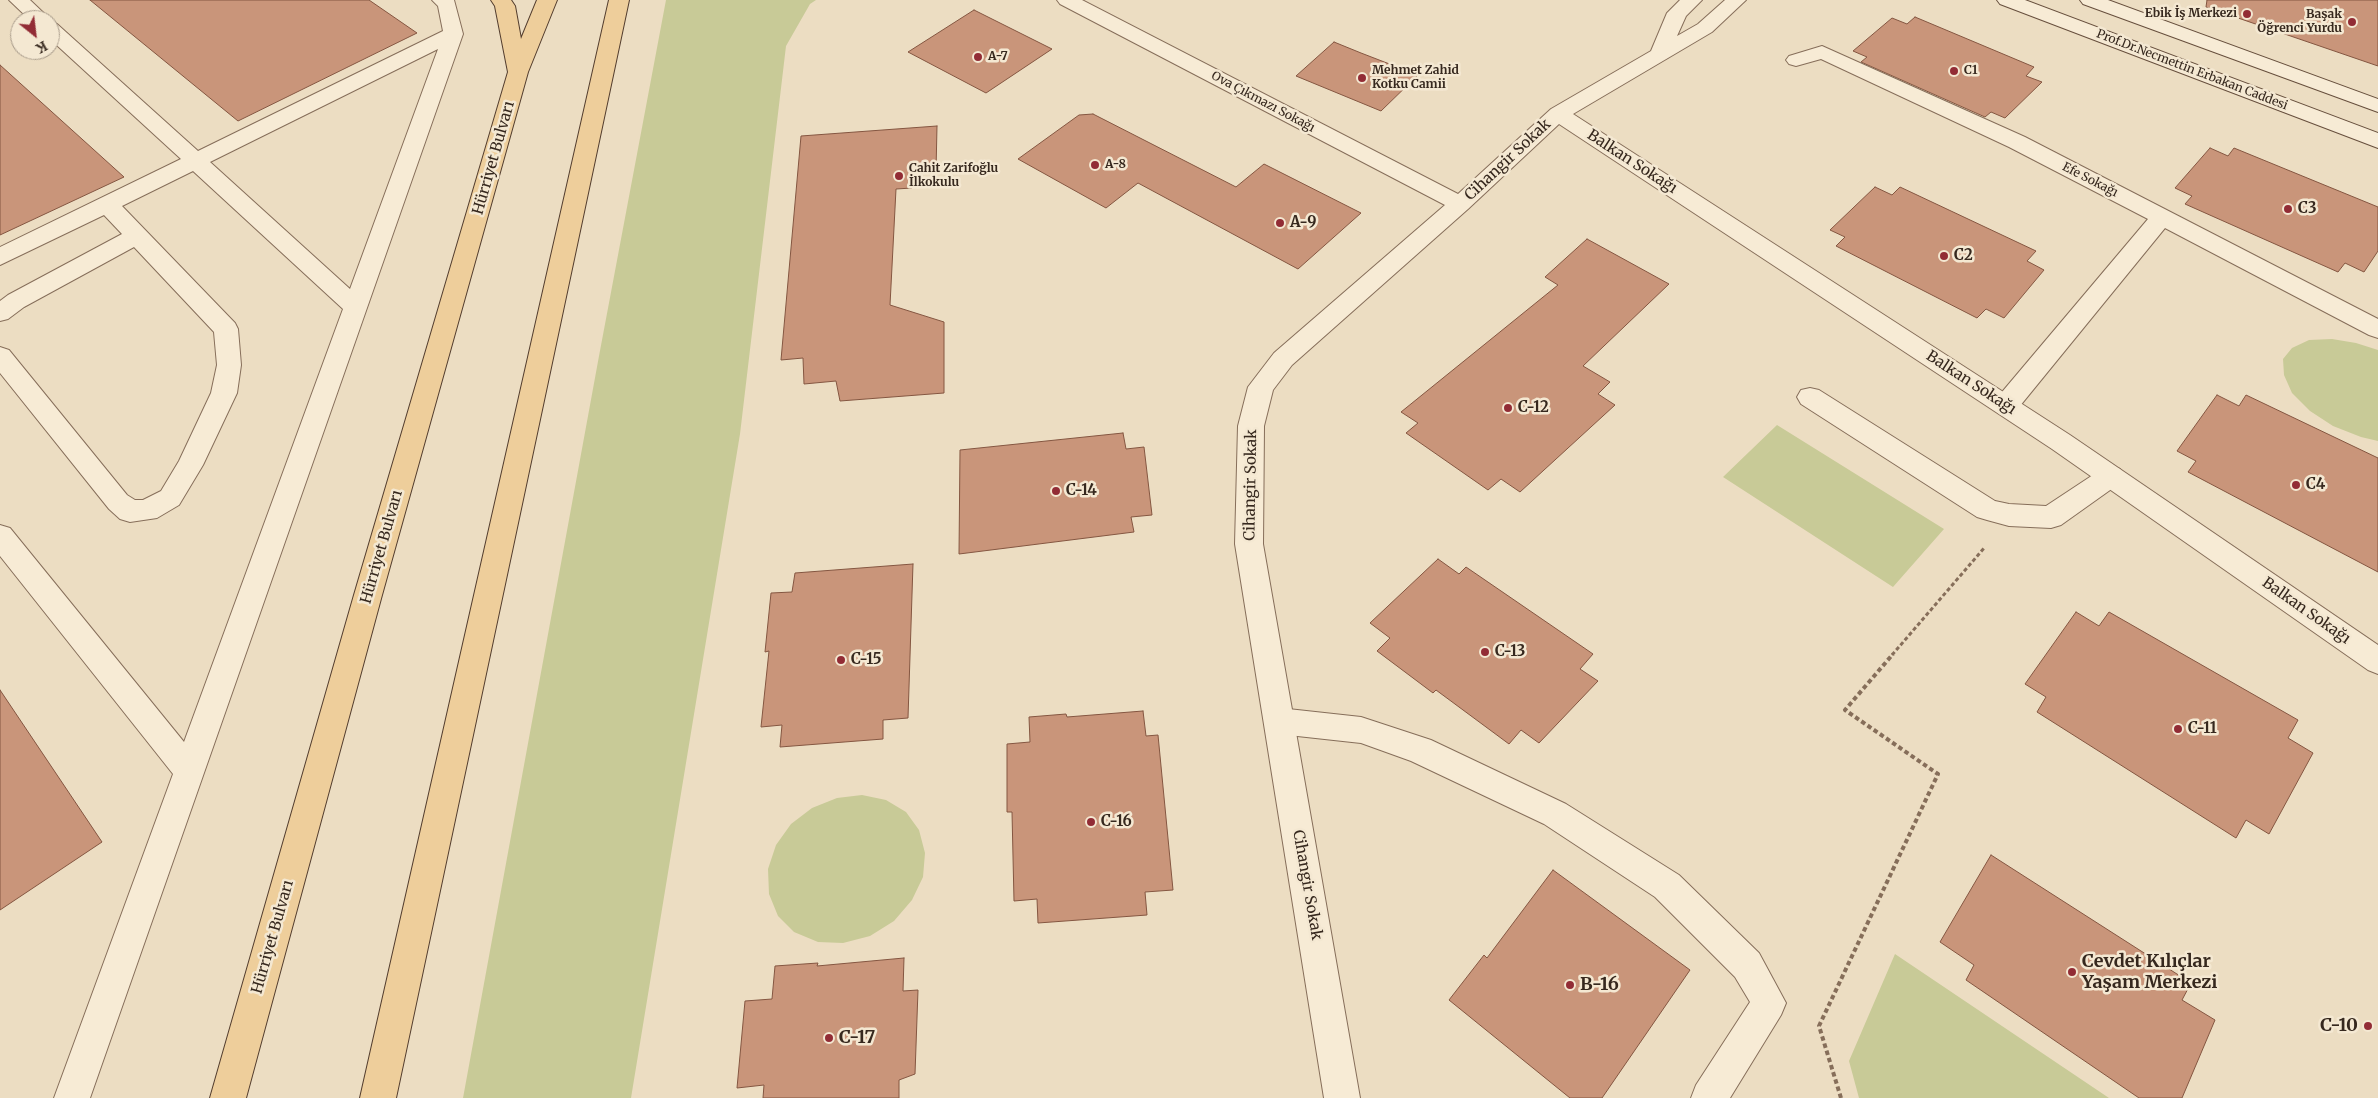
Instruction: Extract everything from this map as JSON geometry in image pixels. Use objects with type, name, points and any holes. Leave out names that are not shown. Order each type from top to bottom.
[{"type":"main road","points":[[501,0],[505,6],[518,72]]},
{"type":"main road","name":"Hürriyet Bulvarı","points":[[228,1098],[368,595],[518,72],[547,0]]},
{"type":"main road","points":[[378,1098],[618,0]]},
{"type":"street","points":[[19,0],[30,10]]},
{"type":"street","points":[[72,1098],[453,34],[447,4],[442,0]]},
{"type":"street","name":"Ova Çıkmazı Sokağı","points":[[1067,0],[1460,204]]},
{"type":"street","points":[[1660,54],[1677,13],[1692,0]]},
{"type":"street","name":"Cihangir Sokak","points":[[1342,1098],[1249,544],[1251,426],[1261,387],[1283,359],[1460,204],[1558,114],[1705,28],[1736,0]]},
{"type":"street","name":"Prof.Dr.Necmettin Erbakan Caddesi","points":[[2007,0],[2378,141]]},
{"type":"street","name":"Prof.Dr.Necmettin Erbakan Caddesi","points":[[2090,0],[2378,106]]},
{"type":"street","points":[[0,257],[453,34]]},
{"type":"street","points":[[60,37],[355,308]]},
{"type":"street","name":"Efe Sokağı","points":[[1796,60],[1822,52],[2017,142],[2378,328]]},
{"type":"street","name":"Balkan Sokağı","points":[[1558,114],[2111,476],[2378,661]]},
{"type":"street","points":[[0,356],[118,502],[130,511],[147,510],[170,498],[190,465],[224,393],[229,365],[226,329],[107,204]]},
{"type":"street","points":[[2006,406],[2162,217]]},
{"type":"street","points":[[0,313],[16,301],[136,236]]},
{"type":"street","points":[[1810,396],[1987,509],[2009,515],[2051,517],[2111,476]]},
{"type":"street","points":[[0,536],[188,771]]},
{"type":"street","points":[[1279,721],[1361,730],[1420,750],[1554,814],[1667,886],[1747,965],[1769,1003],[1709,1098]]},
{"type":"path","points":[[1841,1098],[1819,1026],[1938,774],[1845,710],[1992,539],[2009,515]]},
{"type":"green space","points":[[666,0],[816,0],[810,4],[786,46],[740,434],[631,1098],[463,1098],[599,356]]},
{"type":"green space","points":[[2332,339],[2356,343],[2378,350],[2378,441],[2361,437],[2333,426],[2310,411],[2292,393],[2284,375],[2283,359],[2292,348],[2309,340]]},
{"type":"green space","points":[[1777,425],[1944,529],[1893,587],[1723,477]]},
{"type":"green space","points":[[862,795],[886,800],[906,812],[919,830],[925,853],[923,877],[912,900],[894,921],[870,936],[843,943],[818,942],[794,932],[778,916],[769,894],[768,869],[776,845],[791,824],[812,808],[837,798]]},
{"type":"green space","points":[[1895,954],[2109,1098],[1859,1098],[1849,1061]]},
{"type":"building","points":[[90,0],[369,0],[417,33],[238,121]]},
{"type":"building","points":[[2207,0],[2378,0],[2378,66],[2206,7]]},
{"type":"building","name":"A-7","points":[[974,10],[1052,49],[986,93],[908,52]]},
{"type":"building","name":"C1","points":[[1915,17],[2034,67],[2026,76],[2042,82],[2005,118],[1991,112],[1985,117],[1861,62],[1867,57],[1853,51],[1892,18],[1907,24]]},
{"type":"building","name":"Mehmet Zahid Kotku Camii","points":[[1334,42],[1418,75],[1381,111],[1296,76]]},
{"type":"building","points":[[0,65],[124,177],[0,235]]},
{"type":"building","points":[[1093,114],[1236,187],[1264,164],[1361,213],[1298,269],[1138,183],[1106,208],[1018,159],[1079,115]]},
{"type":"building","points":[[937,126],[936,172],[913,173],[912,188],[896,189],[890,305],[944,322],[944,393],[840,401],[836,381],[804,384],[803,358],[781,360],[801,136]]},
{"type":"building","name":"C3","points":[[2210,148],[2228,156],[2234,148],[2378,207],[2378,251],[2364,272],[2345,263],[2338,272],[2185,204],[2192,196],[2175,188]]},
{"type":"building","name":"C2","points":[[1875,187],[1892,195],[1900,187],[2036,251],[2027,261],[2044,270],[2004,318],[1986,309],[1977,318],[1836,246],[1845,237],[1830,230]]},
{"type":"building","name":"C-12","points":[[1587,239],[1669,284],[1583,366],[1610,382],[1598,394],[1615,405],[1520,492],[1501,479],[1488,490],[1406,433],[1418,423],[1401,412],[1558,285],[1545,277]]},
{"type":"building","name":"C4","points":[[2217,395],[2239,406],[2246,395],[2378,458],[2378,572],[2188,472],[2196,461],[2177,451]]},
{"type":"building","name":"C-14","points":[[1123,433],[1126,449],[1144,447],[1152,515],[1131,517],[1134,532],[959,554],[960,450]]},
{"type":"building","name":"C-13","points":[[1438,559],[1459,574],[1466,567],[1593,654],[1580,669],[1598,681],[1539,743],[1521,730],[1509,744],[1436,690],[1433,693],[1377,651],[1390,638],[1370,623]]},
{"type":"building","name":"C-15","points":[[913,564],[908,718],[883,720],[883,739],[780,747],[782,725],[761,727],[769,651],[765,652],[771,593],[792,592],[795,573]]},
{"type":"building","name":"C-11","points":[[2076,612],[2099,626],[2109,612],[2298,720],[2288,738],[2313,753],[2269,834],[2246,820],[2236,838],[2037,712],[2046,697],[2025,684]]},
{"type":"building","points":[[0,690],[102,842],[0,910]]},
{"type":"building","name":"C-16","points":[[1143,711],[1146,736],[1158,735],[1173,890],[1145,892],[1147,915],[1038,923],[1037,899],[1014,901],[1012,812],[1007,812],[1007,744],[1030,742],[1029,717],[1066,714],[1067,717]]},
{"type":"building","name":"Cevdet Kılıçlar Yaşam Merkezi","points":[[1991,855],[2191,983],[2182,1000],[2215,1020],[2182,1098],[2139,1098],[1966,980],[1974,965],[1940,942]]},
{"type":"building","name":"B-16","points":[[1553,870],[1690,970],[1602,1098],[1570,1098],[1449,1000],[1484,955],[1487,958]]},
{"type":"building","name":"C-17","points":[[904,958],[903,991],[918,990],[915,1074],[899,1080],[899,1098],[763,1098],[764,1085],[737,1088],[745,1001],[772,999],[775,966],[818,963],[817,966]]},
{"type":"place","name":"Ebik İş Merkezi","points":[[2247,14]]},
{"type":"place","name":"Başak Öğrenci Yurdu","points":[[2352,22]]},
{"type":"place","name":"A-7","points":[[978,57]]},
{"type":"place","name":"C1","points":[[1954,71]]},
{"type":"place","name":"Mehmet Zahid Kotku Camii","points":[[1362,78]]},
{"type":"place","name":"A-8","points":[[1095,165]]},
{"type":"place","name":"Cahit Zarifoğlu İlkokulu","points":[[899,176]]},
{"type":"place","name":"C3","points":[[2288,209]]},
{"type":"place","name":"A-9","points":[[1280,223]]},
{"type":"place","name":"C2","points":[[1944,256]]},
{"type":"place","name":"C-12","points":[[1508,408]]},
{"type":"place","name":"C4","points":[[2296,485]]},
{"type":"place","name":"C-14","points":[[1056,491]]},
{"type":"place","name":"C-13","points":[[1485,652]]},
{"type":"place","name":"C-15","points":[[841,660]]},
{"type":"place","name":"C-11","points":[[2178,729]]},
{"type":"place","name":"C-16","points":[[1091,822]]},
{"type":"place","name":"Cevdet Kılıçlar Yaşam Merkezi","points":[[2072,972]]},
{"type":"place","name":"B-16","points":[[1570,985]]},
{"type":"place","name":"C-10","points":[[2368,1026]]},
{"type":"place","name":"C-17","points":[[829,1038]]}]
